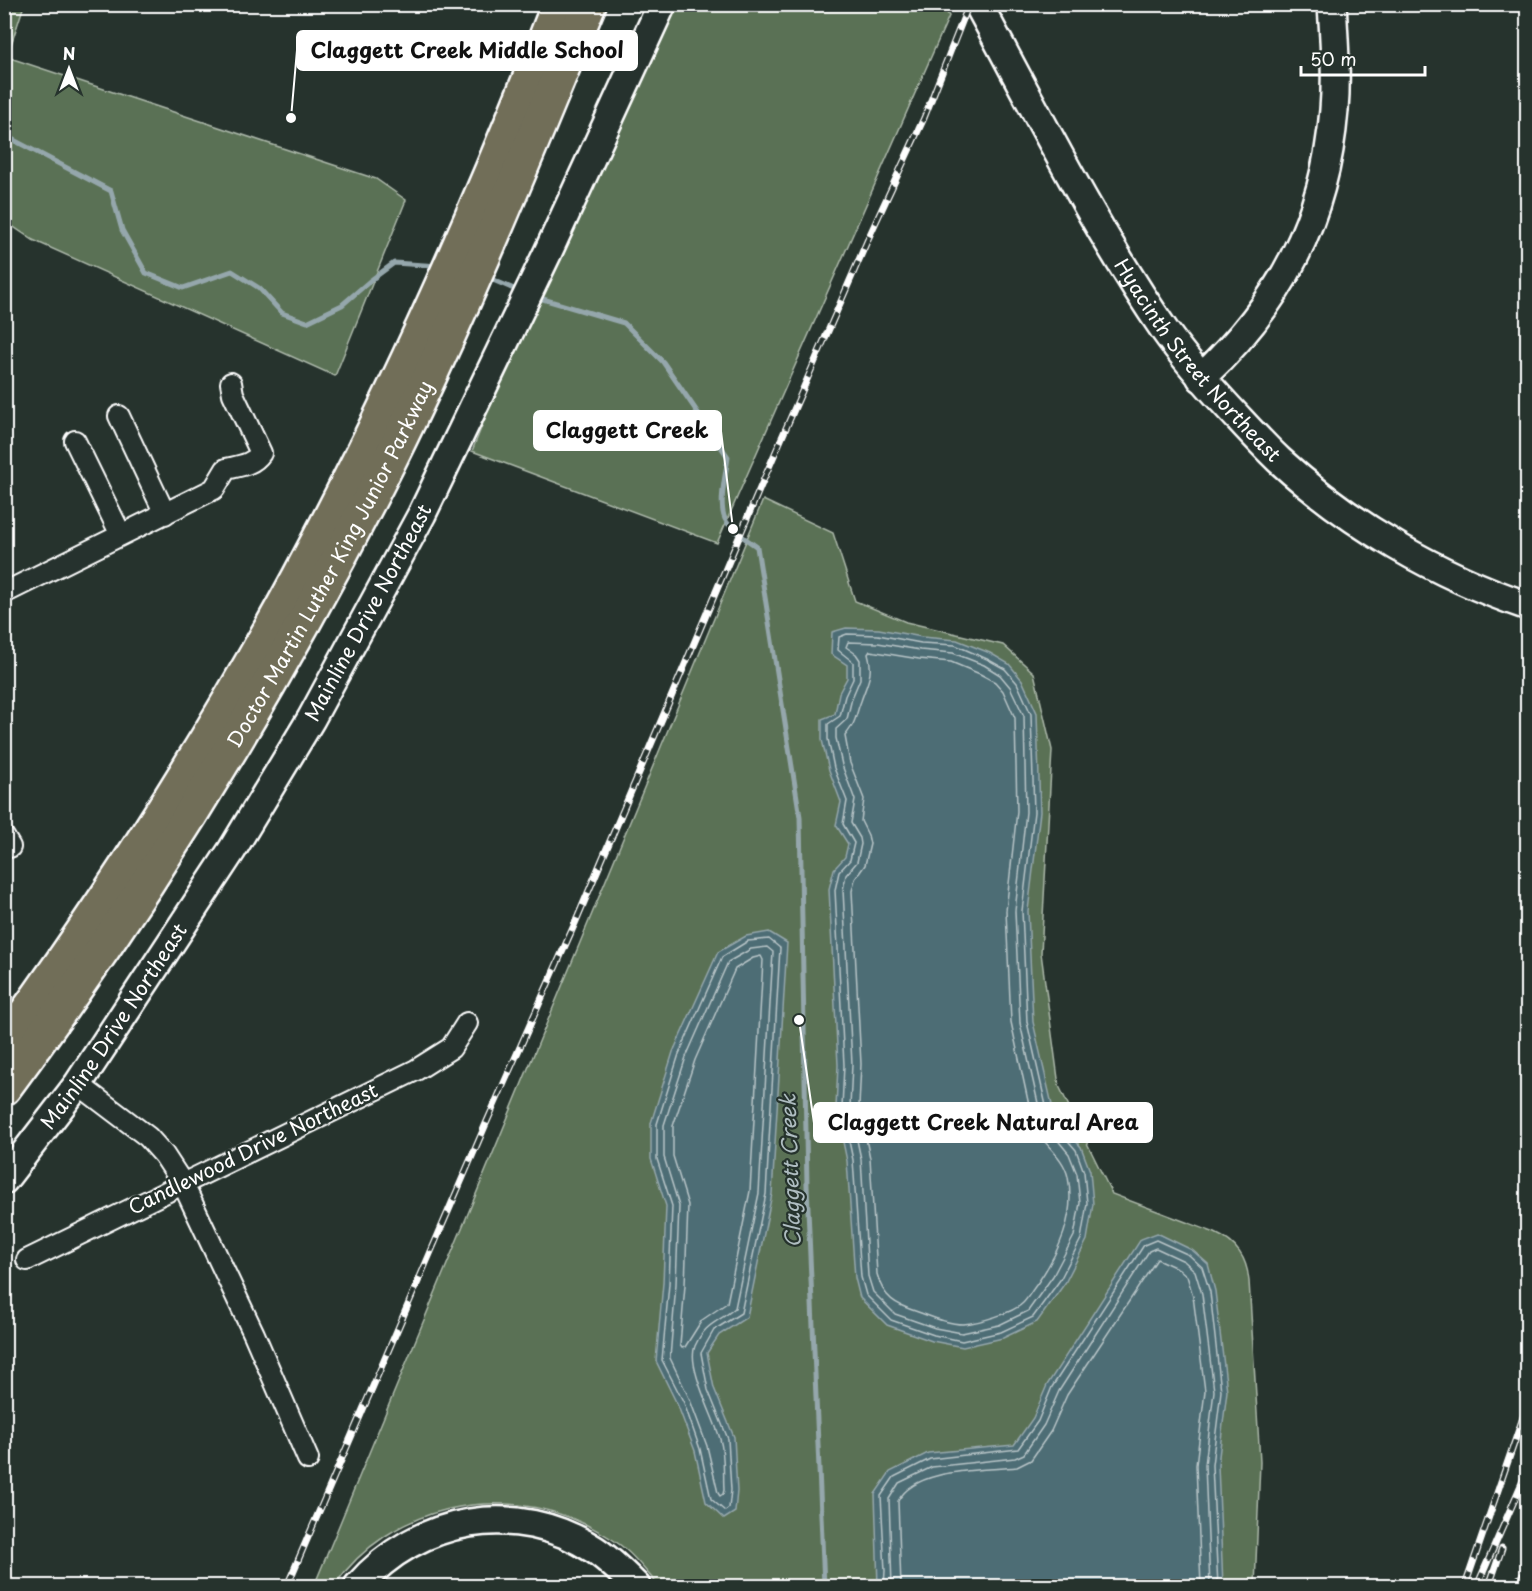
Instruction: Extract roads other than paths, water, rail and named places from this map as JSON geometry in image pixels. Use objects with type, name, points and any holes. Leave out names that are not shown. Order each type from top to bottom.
[{"type":"highway","name":"Doctor Martin Luther King Junior Parkway","points":[[485,223],[559,4]]},
{"type":"highway","name":"Doctor Martin Luther King Junior Parkway","points":[[4,1088],[87,974],[140,895],[242,730],[351,534],[388,462],[440,323],[589,4]]},
{"type":"highway","name":"Doctor Martin Luther King Junior Parkway","points":[[4,1044],[118,879],[209,735],[298,579],[382,413],[440,323]]},
{"type":"street","name":"Mainline Drive Northeast","points":[[4,1180],[78,1084],[232,850],[312,719],[422,514],[548,252],[662,4]]},
{"type":"street","name":"Hyacinth Street Northeast","points":[[978,4],[1105,236],[1166,332],[1201,378],[1279,460],[1313,489],[1362,524],[1395,546],[1431,565],[1495,595],[1527,606]]},
{"type":"street","points":[[1201,378],[1230,351],[1272,297],[1288,272],[1307,229],[1322,184],[1333,120],[1335,63],[1332,4]]},
{"type":"street","points":[[4,593],[214,489],[226,469],[248,464],[258,458],[261,453],[233,394],[231,383]]},
{"type":"street","points":[[119,416],[165,514]]},
{"type":"street","points":[[75,441],[122,535]]},
{"type":"street","name":"Candlewood Drive Northeast","points":[[27,1260],[435,1060],[451,1048],[467,1023]]},
{"type":"street","points":[[78,1084],[148,1137],[165,1155],[183,1184],[254,1334],[308,1459]]},
{"type":"street","points":[[358,1587],[368,1575],[397,1550],[423,1536],[457,1525],[508,1520],[539,1525],[583,1543],[605,1557],[636,1587]]},
{"type":"water","points":[[846,628],[879,629],[922,637],[957,640],[990,653],[1009,664],[1022,680],[1037,713],[1040,812],[1028,911],[1033,1022],[1055,1118],[1081,1147],[1090,1171],[1093,1204],[1087,1240],[1065,1283],[1037,1322],[1003,1338],[963,1347],[932,1341],[887,1325],[860,1298],[855,1278],[847,1161],[836,1108],[838,1065],[829,889],[834,869],[845,857],[848,844],[836,825],[841,802],[829,770],[822,740],[822,719],[835,714],[839,693],[847,678],[847,665],[831,654],[832,632]]},
{"type":"water","points":[[769,932],[787,943],[772,1194],[747,1317],[719,1335],[707,1353],[714,1388],[734,1437],[737,1491],[735,1512],[724,1519],[706,1502],[695,1451],[678,1406],[656,1361],[663,1283],[666,1206],[651,1159],[651,1123],[673,1052],[718,952],[746,936]]},
{"type":"water","points":[[1157,1233],[1192,1250],[1208,1264],[1215,1291],[1227,1391],[1218,1465],[1223,1586],[878,1586],[875,1494],[890,1472],[928,1453],[1014,1445],[1033,1418],[1047,1385],[1141,1239]]},
{"type":"waterway","name":"Claggett Creek","points":[[4,135],[111,191],[122,230],[146,273],[183,288],[232,271],[259,288],[282,313],[307,322],[342,305],[394,263],[439,266]]},
{"type":"waterway","name":"Claggett Creek","points":[[486,277],[521,292]]},
{"type":"waterway","name":"Claggett Creek","points":[[536,297],[624,323],[663,362],[728,457],[722,497],[725,519],[735,531],[757,547],[800,817],[807,1185],[824,1586]]},
{"type":"railway","points":[[287,1586],[576,921],[868,239],[924,118],[969,4]]},
{"type":"railway","points":[[1465,1586],[1528,1403]]},
{"type":"railway","points":[[1477,1586],[1528,1469]]},
{"type":"railway","points":[[1489,1586],[1502,1548]]},
{"type":"railway","points":[[1512,1586],[1528,1570]]},
{"type":"place","name":"Claggett Creek Middle School","points":[[291,118]]},
{"type":"place","name":"Claggett Creek","points":[[733,529]]},
{"type":"place","name":"Claggett Creek Natural Area","points":[[799,1020]]}]
